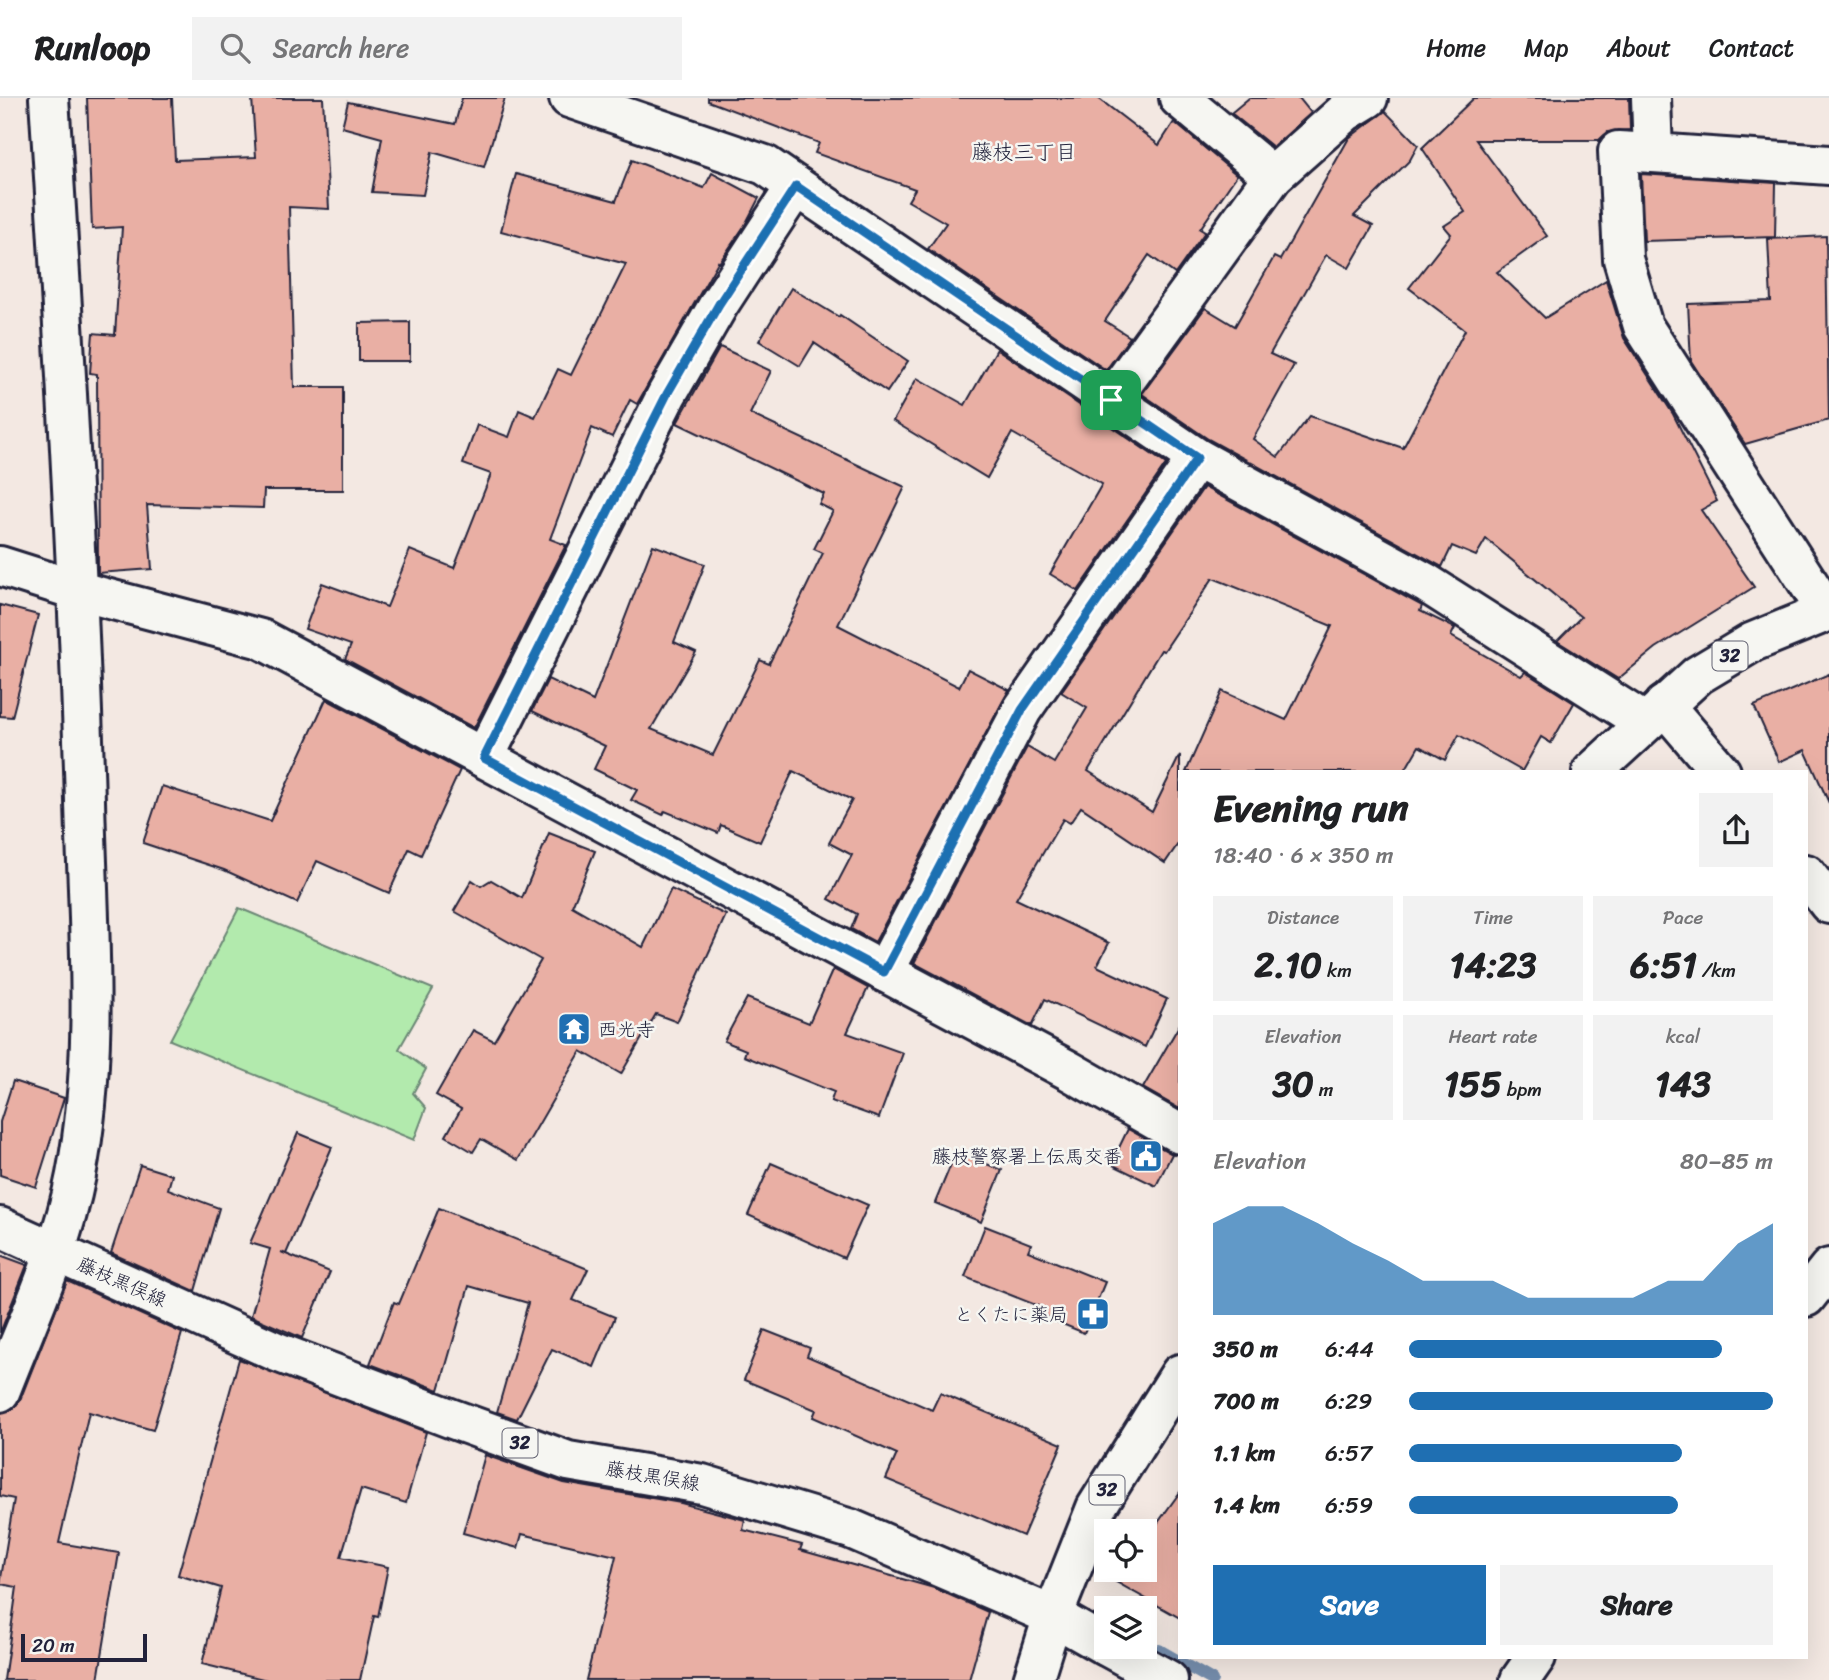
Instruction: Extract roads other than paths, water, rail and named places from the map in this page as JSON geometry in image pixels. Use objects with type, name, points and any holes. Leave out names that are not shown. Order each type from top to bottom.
[{"type":"street","points":[[0,1392],[54,1251],[76,1178],[86,1110],[91,1020],[79,591],[49,98]]},
{"type":"street","points":[[569,98],[765,165],[1197,458],[1426,583],[1654,713],[1719,770]]},
{"type":"street","points":[[1180,98],[1273,176]]},
{"type":"street","points":[[1111,400],[1273,176],[1345,112],[1368,98]]},
{"type":"street","points":[[1651,98],[1653,153]]},
{"type":"street","points":[[1828,612],[1643,326],[1623,259],[1618,150],[1829,164]]},
{"type":"street","points":[[484,758],[667,394],[719,304],[796,186]]},
{"type":"street","points":[[884,972],[1022,710],[1197,458]]},
{"type":"street","points":[[0,566],[79,591],[261,639],[1069,1070],[1178,1133]]},
{"type":"street","name":"32","points":[[1594,770],[1698,675],[1753,642],[1828,612]]},
{"type":"street","points":[[1808,877],[1829,904]]},
{"type":"street","name":"藤枝黒俣線","points":[[0,1227],[276,1352],[568,1461],[702,1484],[851,1529],[1053,1616],[1094,1639]]},
{"type":"street","points":[[1808,1294],[1829,1268]]},
{"type":"street","name":"32","points":[[1053,1616],[1096,1508],[1178,1377]]},
{"type":"street","points":[[1033,1680],[1053,1616]]},
{"type":"street","name":"藤枝黒俣線","points":[[1130,1659],[1168,1680]]},
{"type":"street","points":[[1520,1680],[1535,1659]]},
{"type":"waterway","points":[[1159,1650],[1212,1680]]},
{"type":"place","name":"西光寺","points":[[574,1029]]},
{"type":"place","name":"藤枝警察署上伝馬交番","points":[[1146,1156]]},
{"type":"place","name":"とくたに薬局","points":[[1093,1314]]},
{"type":"district","name":"藤枝三丁目","points":[[1024,152]]}]
